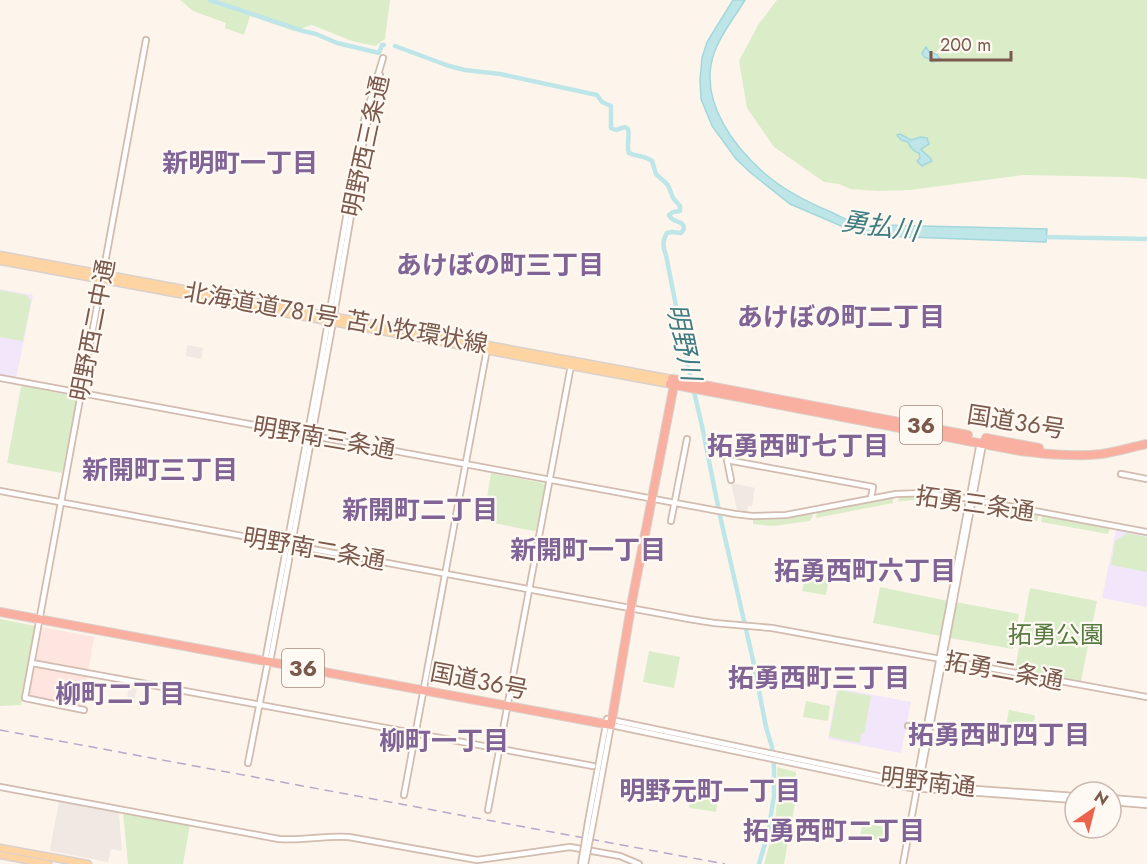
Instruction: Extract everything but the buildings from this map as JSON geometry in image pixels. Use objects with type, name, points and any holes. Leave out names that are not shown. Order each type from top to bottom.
[{"type":"highway","name":"国道36号","points":[[671,383],[982,441],[1036,448],[1075,451],[1100,449],[1147,439]]},
{"type":"highway","points":[[609,722],[671,383]]},
{"type":"highway","name":"国道36号","points":[[982,441],[1020,451],[1075,456],[1102,454],[1147,444]]},
{"type":"highway","name":"国道36号","points":[[0,607],[40,617]]},
{"type":"highway","name":"国道36号","points":[[0,612],[40,617],[268,658],[609,722]]},
{"type":"main road","name":"北海道道781号 苫小牧環状線","points":[[0,255],[103,277]]},
{"type":"main road","name":"北海道道781号 苫小牧環状線","points":[[0,261],[103,277],[671,383]]},
{"type":"main road","points":[[0,848],[88,864]]},
{"type":"main road","points":[[0,855],[48,864]]},
{"type":"street","name":"明野西二中通","points":[[84,710],[25,698],[146,40]]},
{"type":"street","name":"明野西三条通","points":[[249,763],[259,705],[331,319],[365,133],[378,87],[383,58],[361,131],[331,319]]},
{"type":"street","points":[[404,795],[488,348]]},
{"type":"street","points":[[488,810],[571,364]]},
{"type":"street","name":"明野南三条通","points":[[0,378],[650,499]]},
{"type":"street","points":[[671,521],[687,439]]},
{"type":"street","points":[[903,864],[982,441]]},
{"type":"street","points":[[730,480],[727,460],[873,487],[871,498]]},
{"type":"street","points":[[1121,474],[1147,478]]},
{"type":"street","name":"明野南二条通","points":[[0,491],[629,608]]},
{"type":"street","name":"拓勇三条通","points":[[674,503],[732,513],[760,516],[786,515],[896,494],[925,493],[971,499],[1147,532]]},
{"type":"street","points":[[650,499],[674,503]]},
{"type":"street","name":"拓勇二条通","points":[[629,608],[697,621],[755,626],[1147,697]]},
{"type":"street","points":[[32,663],[593,766]]},
{"type":"street","points":[[583,864],[609,722]]},
{"type":"street","name":"明野南通","points":[[609,722],[918,786],[1063,797]]},
{"type":"street","points":[[908,726],[928,730]]},
{"type":"street","points":[[0,787],[279,839],[349,837],[477,860],[570,846],[620,856],[639,864]]},
{"type":"street","points":[[1123,801],[1147,803]]},
{"type":"shaded area","points":[[0,289],[33,295],[16,379],[0,376]]},
{"type":"shaded area","points":[[187,345],[203,348],[201,359],[186,356]]},
{"type":"shaded area","points":[[731,483],[755,488],[752,506],[748,506],[747,512],[737,510]]},
{"type":"shaded area","points":[[1116,530],[1147,535],[1147,607],[1102,598]]},
{"type":"shaded area","points":[[42,627],[94,637],[82,708],[29,697]]},
{"type":"shaded area","points":[[129,685],[137,686],[134,704],[127,699]]},
{"type":"shaded area","points":[[837,688],[911,702],[901,753],[828,739]]},
{"type":"shaded area","points":[[60,801],[118,812],[122,851],[111,849],[108,862],[51,851]]},
{"type":"green space","points":[[180,0],[390,0],[385,39],[375,46],[352,41],[312,25],[294,31],[250,16],[244,35],[225,28],[226,23],[193,11]]},
{"type":"green space","points":[[777,0],[1147,0],[1147,179],[1023,175],[910,190],[878,191],[850,189],[839,184],[824,182],[774,147],[747,108],[739,61],[758,25]]},
{"type":"green space","points":[[0,290],[26,295],[31,301],[23,341],[0,337]]},
{"type":"green space","points":[[23,386],[77,398],[62,473],[7,463]]},
{"type":"green space","points":[[491,473],[545,485],[536,530],[483,521]]},
{"type":"green space","points":[[893,497],[893,503],[816,518],[817,512]]},
{"type":"green space","points":[[899,497],[948,499],[947,503],[923,500],[898,502]]},
{"type":"green space","points":[[991,506],[1038,514],[1038,521],[990,512]]},
{"type":"green space","points":[[813,515],[810,521],[773,526],[753,524],[753,518]]},
{"type":"green space","points":[[1044,515],[1110,529],[1108,534],[1041,522]]},
{"type":"green space","points":[[1127,533],[1147,537],[1147,572],[1111,565],[1115,541]]},
{"type":"green space","points":[[806,573],[829,578],[826,595],[802,591]]},
{"type":"green space","points":[[880,587],[948,601],[941,636],[873,623]]},
{"type":"green space","name":"拓勇公園","points":[[1030,588],[1097,601],[1081,681],[1015,669]]},
{"type":"green space","points":[[956,602],[1019,614],[1013,649],[950,638]]},
{"type":"green space","points":[[0,619],[35,626],[21,705],[0,706]]},
{"type":"green space","points":[[649,651],[680,657],[674,688],[643,682]]},
{"type":"green space","points":[[838,690],[871,696],[864,734],[861,733],[860,743],[829,737]]},
{"type":"green space","points":[[806,701],[830,706],[828,720],[803,717]]},
{"type":"green space","points":[[1009,710],[1034,715],[1032,730],[1006,725]]},
{"type":"green space","points":[[777,767],[796,772],[797,792],[784,864],[764,864],[774,828],[778,794]]},
{"type":"green space","points":[[692,794],[717,799],[716,812],[690,808]]},
{"type":"green space","points":[[123,813],[190,825],[183,864],[128,864]]},
{"type":"green space","points":[[863,823],[890,828],[888,840],[862,837],[860,835]]},
{"type":"water","points":[[733,0],[745,0],[720,39],[713,56],[710,80],[712,95],[732,138],[752,162],[770,178],[804,199],[856,223],[1047,229],[1046,242],[860,234],[790,204],[736,159],[712,126],[701,99],[702,58],[707,42]]},
{"type":"water","points":[[926,47],[930,53],[937,54],[943,60],[932,62],[924,57],[922,53]]},
{"type":"water","points":[[900,134],[911,140],[927,138],[929,144],[921,149],[932,161],[922,166],[917,161],[920,158],[919,153],[912,149],[908,142],[901,140],[897,135]]},
{"type":"waterway","name":"明野川","points":[[210,0],[337,43],[379,53],[384,45]]},
{"type":"waterway","name":"明野川","points":[[395,46],[465,70],[500,74],[597,95],[602,102],[611,106],[611,128],[616,130],[625,127],[628,129],[629,153],[652,161],[656,174],[668,185],[673,198],[680,206],[680,211],[669,215],[673,220],[682,224],[684,229],[681,233],[667,233],[664,247],[720,516],[772,747],[774,796],[768,833],[759,864]]},
{"type":"waterway","name":"勇払川","points":[[1043,237],[1147,239]]},
{"type":"railway","points":[[0,730],[725,864]]},
{"type":"district","name":"新明町一丁目","points":[[240,163]]},
{"type":"district","name":"あけぼの町三丁目","points":[[500,265]]},
{"type":"district","name":"あけぼの町二丁目","points":[[841,317]]},
{"type":"district","name":"拓勇西町七丁目","points":[[798,446]]},
{"type":"district","name":"新開町三丁目","points":[[160,470]]},
{"type":"district","name":"新開町二丁目","points":[[420,510]]},
{"type":"district","name":"新開町一丁目","points":[[588,550]]},
{"type":"district","name":"拓勇西町六丁目","points":[[865,571]]},
{"type":"district","name":"拓勇西町三丁目","points":[[819,678]]},
{"type":"district","name":"柳町二丁目","points":[[120,694]]},
{"type":"district","name":"拓勇西町四丁目","points":[[999,735]]},
{"type":"district","name":"柳町一丁目","points":[[444,741]]},
{"type":"district","name":"明野元町一丁目","points":[[710,791]]},
{"type":"district","name":"拓勇西町二丁目","points":[[834,831]]}]
